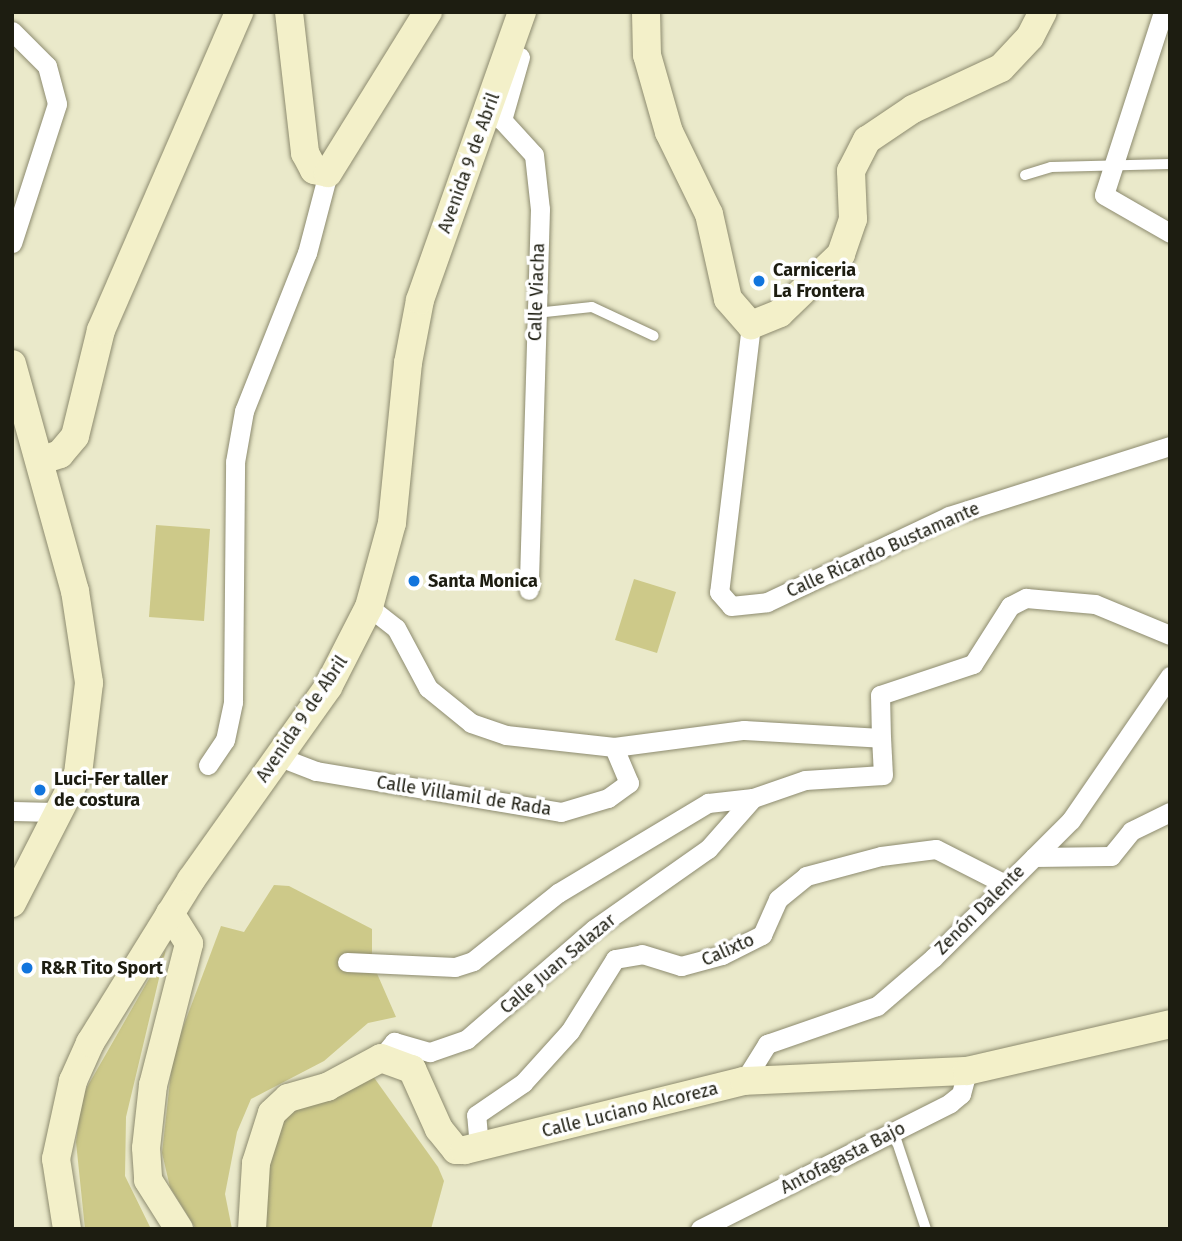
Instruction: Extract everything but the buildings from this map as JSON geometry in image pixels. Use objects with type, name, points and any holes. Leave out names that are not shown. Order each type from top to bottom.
[{"type":"main road","points":[[41,460],[60,454],[75,436],[101,330],[239,12]]},
{"type":"main road","points":[[289,12],[305,153],[314,170],[328,173],[428,12]]},
{"type":"main road","name":"Avenida 9 de Abril","points":[[67,1229],[56,1159],[73,1081],[111,1004],[277,756],[328,687],[369,607],[392,523],[408,362],[421,300],[522,12]]},
{"type":"main road","points":[[646,12],[647,55],[670,132],[709,214],[728,299],[751,325],[780,313],[841,254],[853,219],[852,171],[867,140],[913,109],[1001,68],[1023,47],[1043,12]]},
{"type":"main road","points":[[12,365],[41,460],[75,591],[89,683],[86,744],[12,903]]},
{"type":"main road","points":[[170,913],[189,944],[153,1085],[146,1148],[148,1180],[179,1229]]},
{"type":"main road","name":"Calle Luciano Alcoreza","points":[[381,1058],[412,1069],[447,1141],[456,1150],[480,1147],[744,1082],[967,1071],[1170,1024]]},
{"type":"main road","points":[[252,1229],[256,1163],[272,1113],[288,1098],[327,1087],[381,1058]]},
{"type":"street","name":"Calle Viacha","points":[[529,590],[536,313],[536,163],[530,147],[502,120],[532,12]]},
{"type":"street","points":[[1163,12],[1118,166],[1104,195],[1170,233]]},
{"type":"street","points":[[12,32],[47,66],[57,104],[12,243]]},
{"type":"street","points":[[208,765],[225,740],[233,702],[234,462],[244,411],[307,253],[328,173]]},
{"type":"street","name":"Calle Ricardo Bustamante","points":[[751,325],[719,592],[730,606],[750,608],[949,516],[1170,446]]},
{"type":"street","points":[[347,962],[455,967],[473,961],[558,893],[677,818],[708,803],[753,798],[805,780],[883,775],[880,695],[973,664],[1010,606],[1026,598],[1095,604],[1170,635]]},
{"type":"street","points":[[369,607],[396,628],[428,688],[471,723],[506,735],[614,747],[744,730],[881,738]]},
{"type":"street","name":"Zenón Dalente","points":[[744,1082],[753,1058],[767,1044],[849,1019],[900,989],[1003,883],[1071,820],[1170,676]]},
{"type":"street","name":"Calle Villamil de Rada","points":[[277,756],[316,771],[561,812],[608,798],[629,783],[630,774],[614,747]]},
{"type":"street","name":"Calle Juan Salazar","points":[[381,1058],[394,1042],[430,1052],[467,1039],[594,929],[708,849],[753,798]]},
{"type":"street","points":[[12,811],[56,812]]},
{"type":"street","points":[[1034,857],[1111,856],[1131,831],[1170,812]]},
{"type":"street","name":"Calixto","points":[[480,1147],[476,1115],[523,1083],[570,1031],[615,959],[642,954],[681,966],[722,956],[762,935],[779,899],[806,876],[881,856],[936,849],[1003,883]]},
{"type":"street","name":"Antofagasta Bajo","points":[[700,1229],[894,1133],[958,1098],[967,1071]]},
{"type":"lane","points":[[1025,175],[1051,167],[1170,163]]},
{"type":"lane","points":[[536,313],[592,307],[654,336]]},
{"type":"lane","points":[[894,1133],[926,1229]]},
{"type":"shaded area","points":[[156,525],[210,529],[204,621],[149,617]]},
{"type":"shaded area","points":[[634,579],[676,592],[657,653],[615,640]]},
{"type":"shaded area","points":[[274,885],[289,886],[372,929],[372,962],[396,1017],[368,1023],[324,1061],[251,1099],[237,1132],[225,1194],[232,1229],[196,1229],[170,1187],[162,1153],[173,1054],[221,926],[244,932]]},
{"type":"shaded area","points":[[166,949],[126,1117],[125,1176],[151,1229],[85,1229],[76,1142],[82,1096]]},
{"type":"shaded area","points":[[370,1072],[438,1167],[444,1181],[431,1229],[253,1229],[257,1122]]},
{"type":"place","name":"Carniceria La Frontera","points":[[759,281]]},
{"type":"place","name":"Santa Monica","points":[[414,581]]},
{"type":"place","name":"Luci-Fer taller de costura","points":[[40,790]]},
{"type":"place","name":"R&R Tito Sport","points":[[27,968]]}]
